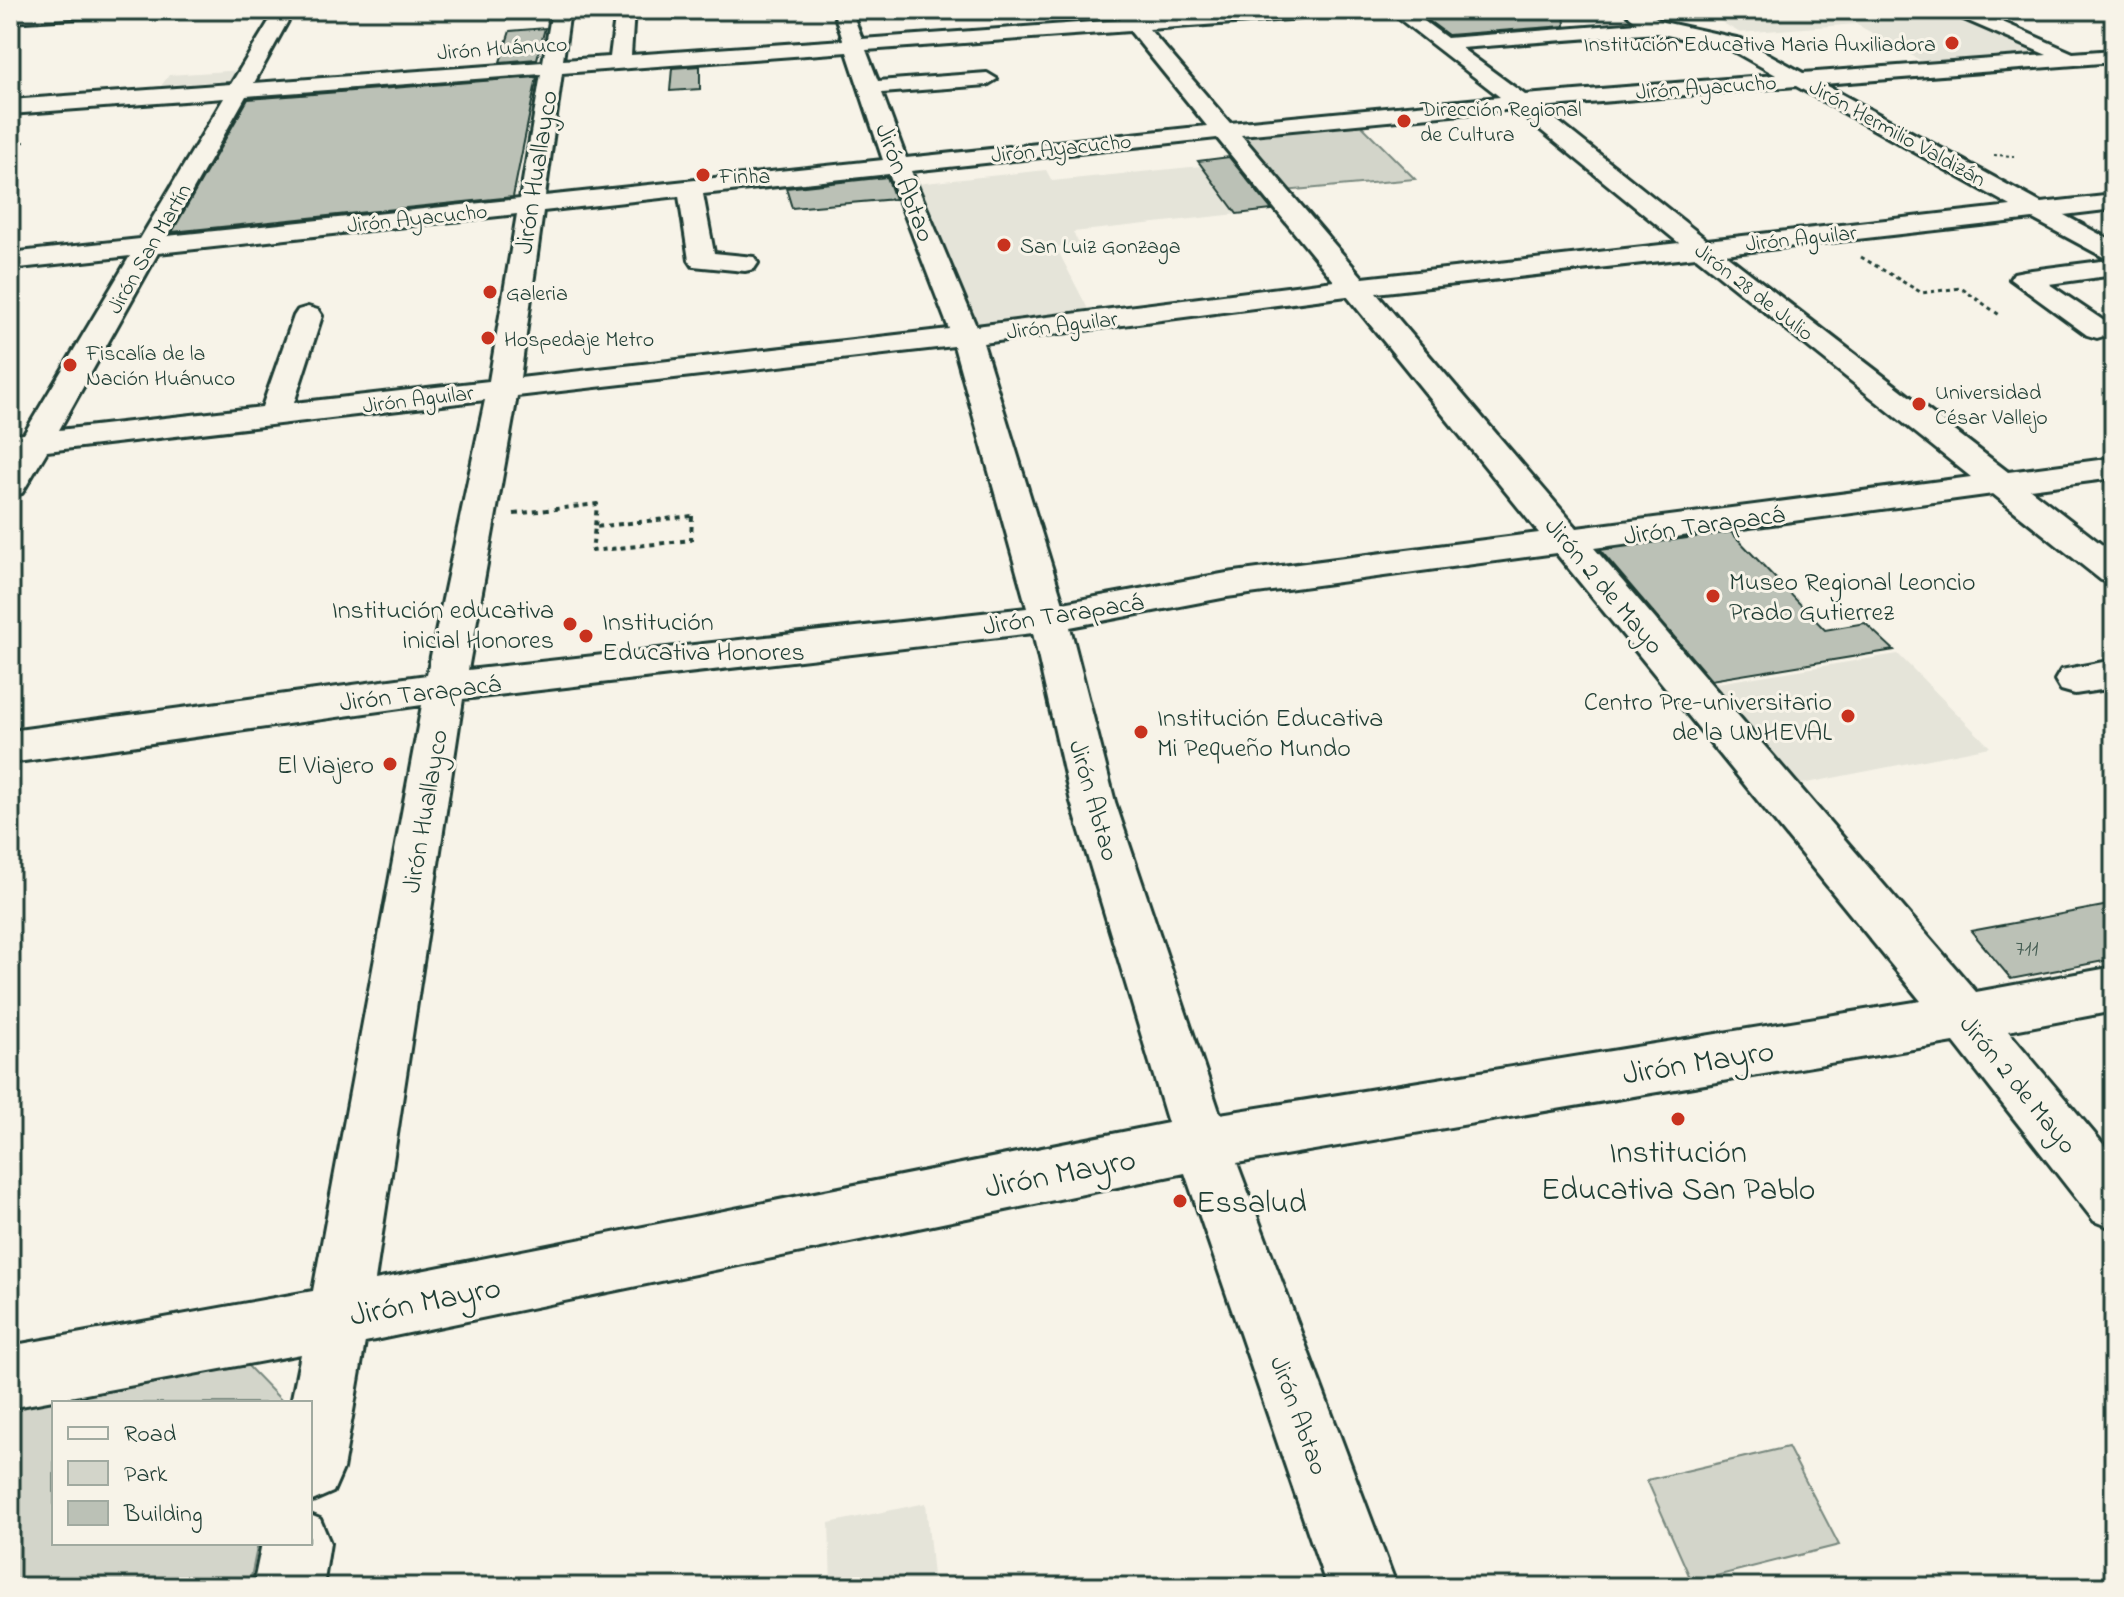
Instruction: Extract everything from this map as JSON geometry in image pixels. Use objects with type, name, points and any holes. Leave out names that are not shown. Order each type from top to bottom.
[{"type":"street","points":[[10,16],[103,10]]},
{"type":"street","name":"Jirón San Martín","points":[[10,486],[23,444],[149,246],[285,10]]},
{"type":"street","name":"Jirón Huallayco","points":[[312,1459],[339,1317],[445,687],[503,388],[561,10]]},
{"type":"street","points":[[620,62],[625,10]]},
{"type":"street","name":"Jirón Huánuco","points":[[10,107],[620,62],[849,27],[1332,10]]},
{"type":"street","name":"Jirón 28 de Julio","points":[[1397,10],[1519,101],[2114,572]]},
{"type":"street","name":"Jirón Hermilio Valdizán","points":[[1631,10],[1657,27],[1734,43],[2114,253]]},
{"type":"street","points":[[1959,10],[2114,77]]},
{"type":"street","name":"Jirón 2 de Mayo","points":[[1130,18],[1965,1017],[2114,1201]]},
{"type":"street","name":"Jirón Abtao","points":[[849,27],[897,165],[966,336],[1049,618],[1093,802],[1202,1143],[1362,1587]]},
{"type":"street","points":[[1442,44],[1657,27]]},
{"type":"street","name":"Jirón Ayacucho","points":[[10,261],[1519,101],[2114,56]]},
{"type":"street","points":[[871,88],[987,79]]},
{"type":"street","points":[[690,188],[702,260],[745,263]]},
{"type":"street","name":"Jirón Aguilar","points":[[23,444],[966,336],[1356,287],[2114,202]]},
{"type":"street","points":[[2097,329],[2024,279],[2114,267]]},
{"type":"street","points":[[275,414],[308,316]]},
{"type":"street","name":"Jirón Tarapacá","points":[[10,747],[445,687],[1049,618],[1227,585],[2114,468]]},
{"type":"street","points":[[2075,680],[2114,674]]},
{"type":"street","name":"Jirón Mayro","points":[[10,1377],[339,1317],[1202,1143],[1965,1017],[2114,989]]},
{"type":"street","points":[[288,1587],[296,1545]]},
{"type":"path","points":[[10,144],[25,142]]},
{"type":"path","points":[[1827,234],[1922,293],[1961,288],[2001,316]]},
{"type":"path","points":[[477,519],[597,504],[594,527],[592,551],[691,540],[692,516],[594,527]]},
{"type":"shaded area","name":"Institución Educativa Maria Auxiliadora","points":[[1701,10],[1941,10],[2038,53],[1925,63],[1856,24],[1740,33]]},
{"type":"shaded area","points":[[242,70],[236,80],[161,86],[169,75]]},
{"type":"shaded area","name":"San Luiz Gonzaga","points":[[1201,166],[1237,214],[1073,232],[1079,244],[1056,247],[1090,313],[972,325],[916,184],[1046,170],[1052,181]]},
{"type":"shaded area","name":"Centro Pre-universitario de la UNHEVAL","points":[[1898,654],[1990,747],[1797,785],[1711,684]]},
{"type":"shaded area","points":[[926,1503],[934,1587],[831,1587],[829,1523]]},
{"type":"green space","points":[[1356,120],[1415,179],[1284,191],[1233,132]]},
{"type":"green space","points":[[247,1365],[282,1401],[52,1401],[52,1545],[258,1545],[249,1587],[10,1587],[10,1408]]},
{"type":"green space","points":[[1788,1447],[1839,1545],[1692,1582],[1647,1480]]},
{"type":"building","points":[[1414,10],[1564,10],[1565,26],[1448,35]]},
{"type":"building","points":[[545,28],[537,59],[500,62],[510,31]]},
{"type":"building","points":[[700,66],[700,89],[670,91],[672,68]]},
{"type":"building","points":[[537,77],[513,197],[172,232],[248,99]]},
{"type":"building","points":[[1229,157],[1272,210],[1237,214],[1198,161]]},
{"type":"building","points":[[887,177],[895,199],[792,208],[786,188]]},
{"type":"building","points":[[1731,532],[1825,630],[1865,623],[1894,650],[1711,680],[1600,550]]},
{"type":"building","points":[[2114,904],[2114,959],[2011,979],[1971,931]]},
{"type":"place","name":"Institución Educativa Maria Auxiliadora","points":[[1952,43]]},
{"type":"place","name":"Dirección Regional de Cultura","points":[[1404,121]]},
{"type":"place","name":"Finha","points":[[703,175]]},
{"type":"place","name":"San Luiz Gonzaga","points":[[1004,245]]},
{"type":"place","name":"Galeria","points":[[490,292]]},
{"type":"place","name":"Hospedaje Metro","points":[[488,338]]},
{"type":"place","name":"Fiscalía de la Nación Huánuco","points":[[70,365]]},
{"type":"place","name":"Universidad César Vallejo","points":[[1919,404]]},
{"type":"place","name":"Museo Regional Leoncio Prado Gutierrez","points":[[1713,596]]},
{"type":"place","name":"Institución educativa inicial Honores","points":[[570,624]]},
{"type":"place","name":"Institución Educativa Honores","points":[[586,636]]},
{"type":"place","name":"Centro Pre-universitario de la UNHEVAL","points":[[1848,716]]},
{"type":"place","name":"Institución Educativa Mi Pequeño Mundo","points":[[1141,732]]},
{"type":"place","name":"El Viajero","points":[[390,764]]},
{"type":"place","name":"Institución Educativa San Pablo","points":[[1678,1119]]},
{"type":"place","name":"Essalud","points":[[1180,1201]]}]
